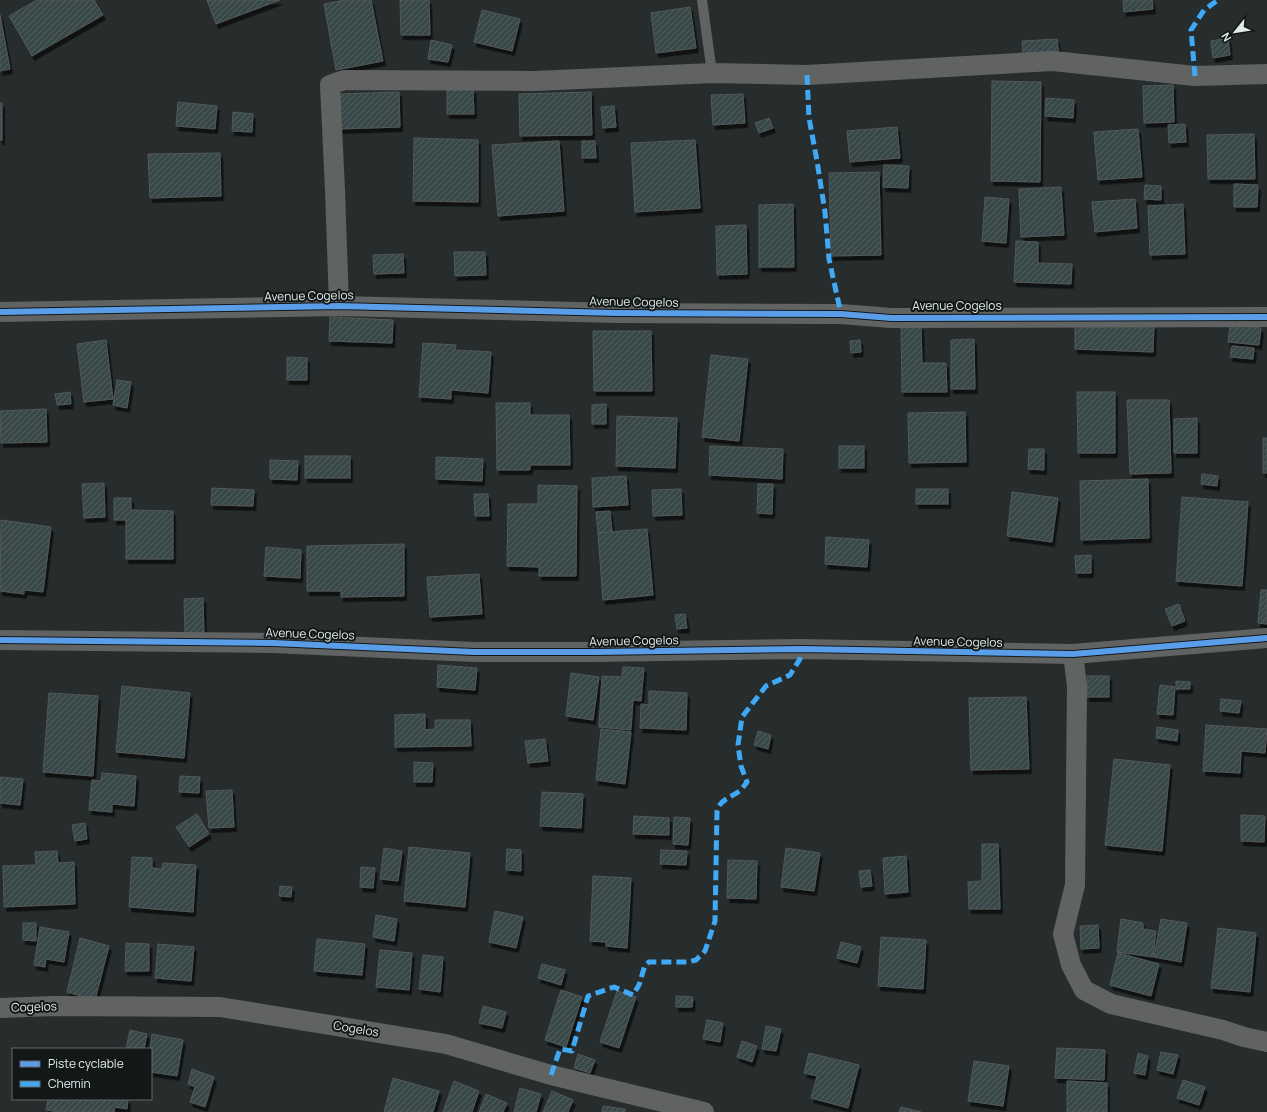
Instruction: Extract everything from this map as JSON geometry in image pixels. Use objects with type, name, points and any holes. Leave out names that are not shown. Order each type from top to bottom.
[{"type":"street","points":[[339,306],[336,190],[330,85],[344,80],[534,81],[712,73],[807,75],[1054,61],[1195,76],[1267,74]]},
{"type":"street","name":"Avenue Cogelos","points":[[0,312],[339,306],[616,313],[841,314],[891,318],[1267,317]]},
{"type":"street","name":"Avenue Cogelos","points":[[0,640],[273,643],[474,652],[802,649],[1073,654],[1267,638]]},
{"type":"street","points":[[1073,654],[1077,686],[1076,885],[1063,934],[1071,965],[1084,990],[1111,1004],[1223,1030],[1244,1037],[1267,1042]]},
{"type":"street","name":"Cogelos","points":[[0,1008],[53,1006],[220,1007],[446,1044],[551,1075],[704,1112]]},
{"type":"lane","points":[[702,0],[712,73]]},
{"type":"building","points":[[37,0],[94,0],[103,15],[32,56],[9,16]]},
{"type":"building","points":[[207,0],[280,0],[216,24]]},
{"type":"building","points":[[345,0],[371,0],[383,61],[336,70],[324,4]]},
{"type":"building","points":[[400,0],[429,0],[430,35],[401,35]]},
{"type":"building","points":[[1123,0],[1152,0],[1153,9],[1124,12]]},
{"type":"building","points":[[690,7],[696,48],[656,53],[651,13]]},
{"type":"building","points":[[482,10],[520,19],[512,51],[474,42]]},
{"type":"building","points":[[0,15],[10,69],[0,71]]},
{"type":"building","points":[[1228,38],[1230,55],[1213,58],[1211,41]]},
{"type":"building","points":[[1057,39],[1059,55],[1023,58],[1022,41]]},
{"type":"building","points":[[431,40],[452,45],[448,62],[428,59]]},
{"type":"building","points":[[992,81],[1041,82],[1040,182],[991,181]]},
{"type":"building","points":[[1173,85],[1174,122],[1144,123],[1143,86]]},
{"type":"building","points":[[447,89],[473,89],[474,114],[447,114]]},
{"type":"building","points":[[399,92],[400,127],[340,129],[339,94]]},
{"type":"building","points":[[591,92],[592,135],[520,136],[519,94]]},
{"type":"building","points":[[743,94],[745,123],[713,125],[711,95]]},
{"type":"building","points":[[1046,98],[1074,100],[1073,118],[1045,116]]},
{"type":"building","points":[[178,102],[217,106],[215,129],[176,126]]},
{"type":"building","points":[[0,103],[2,103],[2,140],[0,140]]},
{"type":"building","points":[[614,106],[616,127],[603,128],[601,107]]},
{"type":"building","points":[[233,112],[253,114],[252,132],[232,131]]},
{"type":"building","points":[[769,118],[773,128],[759,133],[755,123]]},
{"type":"building","points":[[1185,124],[1186,142],[1169,143],[1168,125]]},
{"type":"building","points":[[897,127],[900,158],[850,162],[847,131]]},
{"type":"building","points":[[1138,129],[1142,177],[1098,180],[1094,132]]},
{"type":"building","points":[[1254,134],[1255,179],[1208,179],[1207,135]]},
{"type":"building","points":[[414,138],[478,140],[478,202],[413,201]]},
{"type":"building","points":[[695,140],[700,208],[635,212],[631,143]]},
{"type":"building","points":[[559,141],[564,211],[498,216],[492,145]]},
{"type":"building","points":[[582,141],[595,141],[596,158],[582,158]]},
{"type":"building","points":[[220,153],[221,196],[150,198],[148,154]]},
{"type":"building","points":[[884,165],[909,166],[908,188],[883,187]]},
{"type":"building","points":[[879,172],[881,255],[831,256],[829,173]]},
{"type":"building","points":[[1234,184],[1258,185],[1257,207],[1234,207]]},
{"type":"building","points":[[1145,185],[1161,186],[1161,200],[1144,199]]},
{"type":"building","points":[[1061,187],[1064,235],[1021,237],[1019,189]]},
{"type":"building","points":[[985,197],[1009,199],[1006,243],[982,241]]},
{"type":"building","points":[[1135,199],[1137,228],[1095,232],[1092,202]]},
{"type":"building","points":[[793,204],[794,267],[759,267],[759,205]]},
{"type":"building","points":[[1183,204],[1185,254],[1150,255],[1148,206]]},
{"type":"building","points":[[746,225],[747,274],[717,275],[716,226]]},
{"type":"building","points":[[1016,241],[1038,242],[1038,263],[1072,264],[1071,284],[1014,282]]},
{"type":"building","points":[[454,252],[485,252],[486,275],[455,276]]},
{"type":"building","points":[[403,254],[404,273],[374,274],[373,255]]},
{"type":"building","points":[[330,317],[393,320],[392,343],[329,341]]},
{"type":"building","points":[[1075,322],[1154,325],[1153,352],[1075,349]]},
{"type":"building","points":[[1230,325],[1261,328],[1259,345],[1228,342]]},
{"type":"building","points":[[901,326],[921,326],[922,363],[946,363],[947,392],[902,392]]},
{"type":"building","points":[[593,331],[651,331],[652,391],[594,391]]},
{"type":"building","points":[[974,339],[975,389],[951,389],[951,340]]},
{"type":"building","points":[[106,340],[113,399],[84,402],[77,344]]},
{"type":"building","points":[[860,340],[861,352],[851,353],[850,341]]},
{"type":"building","points":[[423,343],[456,345],[455,350],[491,352],[488,393],[451,390],[451,399],[419,397]]},
{"type":"building","points":[[1232,346],[1254,348],[1253,359],[1230,357]]},
{"type":"building","points":[[711,355],[748,359],[739,441],[702,437]]},
{"type":"building","points":[[287,357],[307,358],[307,380],[287,380]]},
{"type":"building","points":[[117,380],[131,382],[127,408],[113,405]]},
{"type":"building","points":[[70,392],[71,404],[57,405],[55,394]]},
{"type":"building","points":[[1077,392],[1115,392],[1115,453],[1078,453]]},
{"type":"building","points":[[1127,400],[1169,400],[1171,473],[1130,474]]},
{"type":"building","points":[[496,403],[530,403],[530,415],[569,415],[570,465],[530,465],[530,470],[497,470]]},
{"type":"building","points":[[606,404],[606,424],[592,424],[592,405]]},
{"type":"building","points":[[46,409],[47,442],[1,443],[0,411]]},
{"type":"building","points":[[965,412],[966,462],[909,463],[908,413]]},
{"type":"building","points":[[617,416],[677,418],[675,468],[616,466]]},
{"type":"building","points":[[1197,418],[1197,453],[1174,453],[1174,419]]},
{"type":"building","points":[[1263,438],[1267,438],[1267,473],[1263,473]]},
{"type":"building","points":[[710,446],[783,449],[782,479],[709,475]]},
{"type":"building","points":[[839,446],[864,446],[864,468],[839,468]]},
{"type":"building","points":[[1029,449],[1044,449],[1044,470],[1028,469]]},
{"type":"building","points":[[305,456],[350,456],[350,478],[305,478]]},
{"type":"building","points":[[436,457],[483,459],[482,481],[436,479]]},
{"type":"building","points":[[270,460],[298,461],[297,480],[270,479]]},
{"type":"building","points":[[1202,474],[1218,476],[1217,486],[1201,484]]},
{"type":"building","points":[[626,476],[628,505],[593,507],[592,478]]},
{"type":"building","points":[[1148,479],[1149,538],[1081,540],[1080,481]]},
{"type":"building","points":[[104,483],[105,517],[84,518],[82,484]]},
{"type":"building","points":[[758,484],[773,484],[772,514],[757,513]]},
{"type":"building","points":[[538,485],[577,486],[576,576],[539,576],[539,567],[507,566],[508,504],[538,504]]},
{"type":"building","points":[[212,488],[254,490],[253,506],[211,505]]},
{"type":"building","points":[[681,489],[682,515],[653,516],[652,490]]},
{"type":"building","points":[[916,489],[948,489],[948,504],[916,504]]},
{"type":"building","points":[[1012,492],[1058,498],[1052,542],[1007,536]]},
{"type":"building","points":[[474,494],[488,494],[489,516],[475,516]]},
{"type":"building","points":[[1182,497],[1248,502],[1242,586],[1176,581]]},
{"type":"building","points":[[114,498],[131,498],[131,510],[173,511],[173,559],[126,559],[126,520],[114,520]]},
{"type":"building","points":[[610,511],[612,532],[598,533],[596,512]]},
{"type":"building","points":[[1,520],[51,527],[43,592],[24,590],[24,594],[0,591]]},
{"type":"building","points":[[647,529],[653,595],[603,600],[598,533]]},
{"type":"building","points":[[826,537],[869,540],[867,567],[825,564]]},
{"type":"building","points":[[404,544],[404,596],[341,597],[341,591],[307,591],[307,546]]},
{"type":"building","points":[[266,547],[301,550],[300,578],[264,576]]},
{"type":"building","points":[[1091,555],[1091,573],[1076,573],[1075,556]]},
{"type":"building","points":[[479,574],[482,614],[430,617],[427,577]]},
{"type":"building","points":[[1261,590],[1267,590],[1267,624],[1258,623]]},
{"type":"building","points":[[203,598],[204,633],[185,634],[184,599]]},
{"type":"building","points":[[1179,604],[1185,621],[1172,626],[1165,609]]},
{"type":"building","points":[[685,614],[687,628],[677,629],[675,615]]},
{"type":"building","points":[[438,665],[477,668],[475,690],[437,687]]},
{"type":"building","points":[[623,667],[644,668],[641,701],[633,700],[631,730],[599,727],[602,676],[622,677]]},
{"type":"building","points":[[571,673],[599,677],[593,720],[566,716]]},
{"type":"building","points":[[1087,676],[1109,676],[1109,697],[1087,697]]},
{"type":"building","points":[[1176,681],[1190,682],[1190,689],[1176,689]]},
{"type":"building","points":[[1160,685],[1175,687],[1173,715],[1157,714]]},
{"type":"building","points":[[122,686],[190,693],[184,758],[116,752]]},
{"type":"building","points":[[649,691],[687,693],[686,730],[640,728],[641,704],[649,705]]},
{"type":"building","points":[[49,693],[98,696],[93,776],[43,772]]},
{"type":"building","points":[[1026,697],[1029,769],[971,770],[969,698]]},
{"type":"building","points":[[1221,699],[1241,701],[1239,713],[1220,711]]},
{"type":"building","points":[[425,714],[425,730],[435,729],[435,720],[470,720],[471,746],[395,747],[395,715]]},
{"type":"building","points":[[1206,725],[1267,729],[1265,753],[1241,751],[1240,773],[1203,771]]},
{"type":"building","points":[[1157,727],[1178,730],[1177,741],[1156,738]]},
{"type":"building","points":[[601,729],[631,732],[625,784],[596,780]]},
{"type":"building","points":[[758,731],[771,735],[768,749],[754,745]]},
{"type":"building","points":[[545,739],[548,761],[528,763],[525,741]]},
{"type":"building","points":[[1114,759],[1170,765],[1162,851],[1105,845]]},
{"type":"building","points":[[414,762],[433,763],[432,782],[414,782]]},
{"type":"building","points":[[102,773],[136,776],[134,806],[112,804],[112,812],[89,810],[92,780],[101,781]]},
{"type":"building","points":[[180,776],[200,777],[199,793],[179,792]]},
{"type":"building","points":[[0,777],[23,779],[20,805],[0,803]]},
{"type":"building","points":[[232,790],[234,827],[209,828],[206,791]]},
{"type":"building","points":[[542,792],[583,794],[581,828],[540,826]]},
{"type":"building","points":[[197,814],[209,834],[189,847],[176,827]]},
{"type":"building","points":[[1241,815],[1265,816],[1264,842],[1241,841]]},
{"type":"building","points":[[634,816],[669,818],[669,835],[633,834]]},
{"type":"building","points":[[674,817],[690,818],[688,845],[673,844]]},
{"type":"building","points":[[85,823],[87,839],[75,841],[72,825]]},
{"type":"building","points":[[982,844],[998,844],[1000,909],[969,909],[968,882],[982,881]]},
{"type":"building","points":[[409,847],[470,853],[465,907],[404,901]]},
{"type":"building","points":[[384,848],[402,851],[398,881],[380,879]]},
{"type":"building","points":[[786,848],[820,853],[814,891],[781,887]]},
{"type":"building","points":[[507,849],[521,850],[521,871],[506,870]]},
{"type":"building","points":[[661,850],[687,851],[686,865],[660,864]]},
{"type":"building","points":[[57,851],[58,863],[74,862],[75,904],[4,907],[3,866],[36,865],[35,852]]},
{"type":"building","points":[[906,856],[908,892],[885,894],[883,858]]},
{"type":"building","points":[[132,857],[152,858],[152,868],[162,869],[163,863],[196,865],[193,912],[129,907]]},
{"type":"building","points":[[728,860],[757,861],[756,899],[727,898]]},
{"type":"building","points":[[361,867],[375,868],[373,888],[360,887]]},
{"type":"building","points":[[870,870],[872,886],[861,887],[859,871]]},
{"type":"building","points":[[593,876],[631,878],[627,948],[606,946],[606,942],[590,941]]},
{"type":"building","points":[[280,886],[292,887],[291,897],[279,896]]},
{"type":"building","points":[[495,911],[523,917],[516,948],[489,942]]},
{"type":"building","points":[[376,915],[397,919],[394,941],[373,937]]},
{"type":"building","points":[[1121,919],[1143,923],[1143,929],[1156,931],[1153,957],[1117,952]]},
{"type":"building","points":[[1161,919],[1187,923],[1181,962],[1154,957]]},
{"type":"building","points":[[23,923],[36,923],[36,941],[23,940]]},
{"type":"building","points":[[1098,925],[1099,948],[1081,949],[1080,926]]},
{"type":"building","points":[[40,927],[69,932],[64,962],[46,959],[45,967],[34,965]]},
{"type":"building","points":[[1218,928],[1256,933],[1250,992],[1211,988]]},
{"type":"building","points":[[881,937],[926,940],[923,989],[878,986]]},
{"type":"building","points":[[80,938],[109,946],[95,1000],[67,992]]},
{"type":"building","points":[[317,939],[365,944],[362,975],[314,971]]},
{"type":"building","points":[[841,942],[861,947],[857,963],[837,958]]},
{"type":"building","points":[[126,943],[149,944],[149,971],[125,971]]},
{"type":"building","points":[[158,944],[194,947],[191,981],[155,978]]},
{"type":"building","points":[[380,950],[412,953],[409,990],[376,987]]},
{"type":"building","points":[[1118,953],[1159,964],[1151,996],[1110,985]]},
{"type":"building","points":[[423,955],[443,957],[440,992],[419,989]]},
{"type":"building","points":[[542,964],[565,970],[561,985],[538,978]]},
{"type":"building","points":[[561,990],[582,997],[566,1047],[545,1040]]},
{"type":"building","points":[[617,991],[636,997],[619,1048],[600,1042]]},
{"type":"building","points":[[676,996],[693,997],[692,1007],[676,1007]]},
{"type":"building","points":[[483,1006],[506,1012],[502,1028],[479,1023]]},
{"type":"building","points":[[707,1020],[723,1023],[720,1042],[703,1039]]},
{"type":"building","points":[[766,1026],[781,1029],[776,1051],[762,1049]]},
{"type":"building","points":[[130,1030],[147,1034],[144,1048],[126,1048]]},
{"type":"building","points":[[152,1034],[183,1040],[177,1076],[152,1072],[152,1048],[150,1048]]},
{"type":"building","points":[[742,1041],[757,1046],[752,1062],[737,1057]]},
{"type":"building","points":[[1057,1048],[1105,1050],[1104,1080],[1055,1078]]},
{"type":"building","points":[[1161,1052],[1178,1055],[1173,1074],[1157,1070]]},
{"type":"building","points":[[809,1053],[859,1065],[848,1108],[811,1098],[817,1076],[804,1073]]},
{"type":"building","points":[[1138,1053],[1148,1056],[1145,1075],[1134,1073]]},
{"type":"building","points":[[578,1054],[595,1060],[590,1073],[574,1068]]},
{"type":"building","points":[[974,1061],[1009,1066],[1003,1106],[968,1101]]},
{"type":"building","points":[[192,1069],[214,1077],[205,1107],[190,1102],[195,1087],[188,1084]]},
{"type":"building","points":[[393,1078],[439,1091],[433,1112],[384,1112]]},
{"type":"building","points":[[1183,1080],[1205,1087],[1199,1105],[1177,1098]]},
{"type":"building","points":[[454,1081],[479,1091],[472,1112],[443,1112]]},
{"type":"building","points":[[1067,1081],[1107,1083],[1107,1112],[1067,1112]]},
{"type":"building","points":[[520,1088],[541,1094],[536,1112],[514,1112]]},
{"type":"building","points":[[552,1091],[573,1100],[568,1112],[543,1112]]},
{"type":"building","points":[[486,1094],[507,1103],[503,1112],[479,1112]]},
{"type":"building","points":[[48,1100],[128,1100],[127,1109],[115,1107],[114,1112],[60,1112],[46,1110]]},
{"type":"building","points":[[603,1106],[625,1109],[625,1112],[602,1112]]},
{"type":"building","points":[[901,1107],[921,1112],[899,1112]]},
{"type":"marked path","points":[[1195,76],[1191,30],[1204,10],[1218,0]]},
{"type":"marked path","points":[[807,75],[809,118],[825,212],[829,259],[841,314]]},
{"type":"marked path","points":[[551,1075],[560,1049],[572,1051],[588,996],[614,987],[633,995],[639,985],[645,965],[649,962],[688,962],[696,960],[705,951],[715,921],[717,811],[718,807],[723,801],[741,790],[747,782],[741,766],[738,745],[742,717],[766,686],[790,675],[800,659],[802,649]]},
{"type":"cycle path","points":[[0,312],[339,306],[616,313],[841,314],[891,318],[1267,317]]},
{"type":"cycle path","points":[[0,640],[273,643],[474,652],[802,649],[1073,654],[1267,638]]}]
